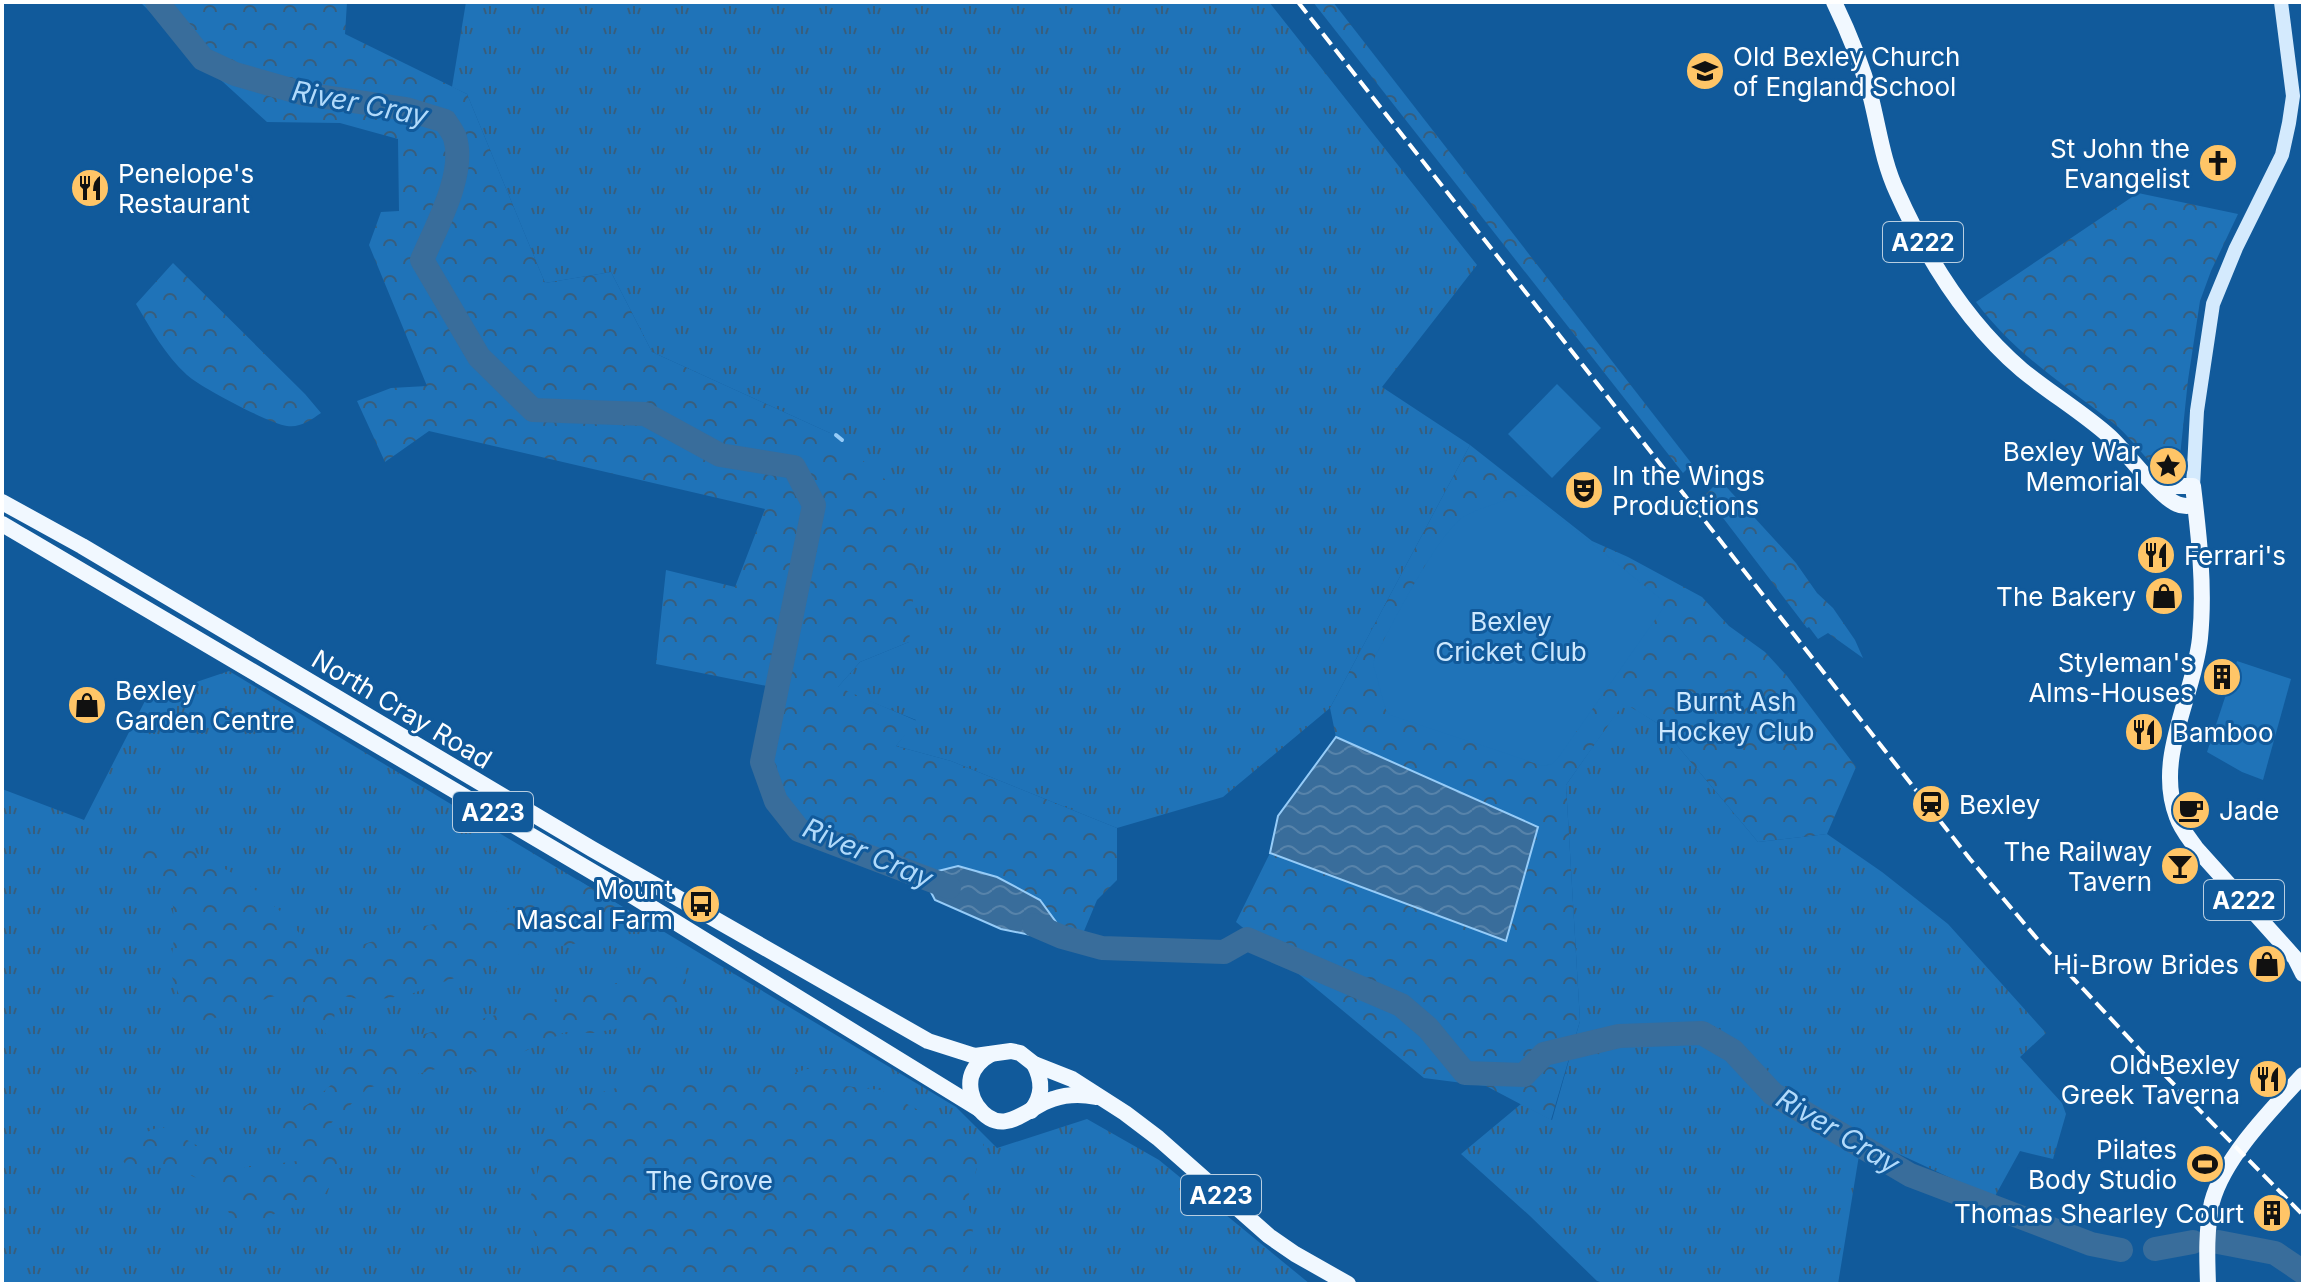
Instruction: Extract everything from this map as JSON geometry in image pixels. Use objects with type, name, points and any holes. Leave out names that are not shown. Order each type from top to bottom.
[{"type":"main road","name":"A222","points":[[1834,2],[1862,71],[1886,164],[1897,192],[1939,271],[1996,346],[2037,382],[2097,426],[2165,497],[2180,506],[2195,505]]},
{"type":"main road","points":[[2193,486],[2197,411],[2213,304],[2236,248],[2282,155],[2289,123],[2293,96],[2281,2]]},
{"type":"main road","name":"A222","points":[[2145,473],[2169,486],[2193,486],[2201,567],[2198,655],[2172,754],[2170,787],[2173,806],[2182,828],[2196,848],[2295,958],[2303,974]]},
{"type":"main road","name":"North Cray Road","points":[[2,502],[82,546],[592,849],[928,1041],[975,1056],[993,1053]]},
{"type":"main road","name":"North Cray Road","points":[[2,524],[615,885],[979,1109]]},
{"type":"main road","name":"A223","points":[[993,1053],[1002,1050],[1020,1053],[1034,1064],[1072,1079],[1102,1098],[1158,1138],[1269,1236],[1348,1284]]},
{"type":"main road","points":[[979,1109],[970,1088],[971,1077],[983,1058],[993,1053]]},
{"type":"main road","points":[[1029,1112],[1040,1095],[1041,1084],[1034,1064]]},
{"type":"main road","points":[[2208,1284],[2207,1243],[2213,1200],[2224,1175],[2260,1121],[2303,1075]]},
{"type":"main road","name":"A223","points":[[979,1109],[987,1116],[1012,1121],[1043,1102],[1062,1097],[1080,1094],[1102,1098]]},
{"type":"green space","points":[[140,2],[347,2],[345,34],[467,94],[545,283],[611,272],[652,352],[830,433],[892,485],[917,557],[909,642],[860,662],[838,687],[917,721],[896,746],[951,761],[1117,828],[1117,880],[1097,900],[1079,943],[922,875],[799,830],[776,801],[762,762],[777,688],[656,664],[666,570],[735,587],[765,509],[429,431],[385,462],[357,401],[391,388],[427,386],[369,245],[381,212],[399,211],[398,139],[340,123],[267,122]]},
{"type":"green space","points":[[466,2],[1269,2],[1477,265],[1382,387],[1470,445],[1330,708],[1223,797],[1117,828],[951,761],[896,746],[916,720],[837,688],[860,662],[909,642],[830,433],[652,352],[611,272],[545,283],[467,94],[452,87]]},
{"type":"green space","points":[[1313,2],[1333,2],[1692,464],[1683,473]]},
{"type":"green space","points":[[2138,193],[2238,214],[2200,301],[2180,456],[2165,455],[2159,458],[2156,467],[2118,427],[2023,353],[1976,302]]},
{"type":"green space","points":[[173,263],[321,413],[296,426],[278,424],[220,396],[194,381],[179,367],[136,304]]},
{"type":"green space","points":[[1557,384],[1601,428],[1552,478],[1508,434]]},
{"type":"green space","name":"Burnt Ash Hockey Club","points":[[1470,445],[1592,541],[1702,597],[1729,626],[1765,652],[1787,676],[1856,767],[1827,834],[1758,842],[1660,725],[1624,703],[1566,785],[1580,1021],[1551,1120],[1486,1086],[1424,1078],[1236,922],[1270,853],[1505,941],[1537,827],[1336,737],[1330,708]]},
{"type":"green space","points":[[1720,480],[1833,608],[1855,640],[1863,658],[1828,633],[1818,639],[1807,628],[1717,510],[1703,497]]},
{"type":"green space","name":"Bexley Cricket Club","points":[[1523,495],[1534,497],[1661,599],[1664,607],[1558,758],[1552,764],[1543,766],[1390,715],[1373,664],[1416,580],[1454,525],[1465,516]]},
{"type":"green space","points":[[2237,661],[2291,679],[2263,780],[2207,752]]},
{"type":"green space","points":[[229,671],[956,1107],[997,1148],[1087,1119],[1159,1160],[1310,1284],[2,1284],[2,789],[84,820],[146,699]]},
{"type":"green space","points":[[1624,702],[1660,725],[1758,842],[1827,834],[1948,924],[2046,1033],[2020,1057],[2062,1103],[2066,1114],[2053,1159],[2020,1151],[1994,1198],[1862,1137],[1838,1284],[1607,1284],[1597,1281],[1461,1154],[1521,1104],[1552,1120],[1580,1021],[1566,785]]},
{"type":"green space","points":[[143,842],[191,850],[241,878],[287,917],[324,966],[352,948],[414,928],[521,907],[566,894],[578,880],[638,916],[595,940],[523,953],[408,995],[368,1001],[339,995],[332,1041],[291,993],[271,997],[199,1024],[183,1005],[170,972],[174,938],[173,906],[154,877],[120,859],[116,848]]},
{"type":"green space","points":[[685,965],[687,997],[663,1020],[593,1033],[565,1032],[479,1073],[450,1065],[368,1088],[325,1129],[338,1159],[334,1178],[323,1197],[299,1209],[288,1206],[253,1226],[233,1219],[210,1184],[178,1166],[127,1166],[119,1156],[121,1143],[161,1126],[202,1148],[220,1151],[235,1169],[297,1161],[299,1151],[282,1131],[282,1120],[313,1101],[331,1085],[341,1056]]},
{"type":"green space","name":"The Grove","points":[[807,1069],[841,1069],[845,1086],[880,1090],[984,1144],[966,1204],[974,1220],[968,1269],[961,1284],[561,1284],[544,1267],[527,1209],[541,1161],[530,1141],[555,1127],[573,1101],[656,1076],[738,1075],[756,1085]]},
{"type":"water","points":[[1336,737],[1538,827],[1506,941],[1270,853],[1278,816]]},
{"type":"water","points":[[958,866],[997,877],[1040,900],[1064,933],[1061,941],[1001,929],[935,900],[922,875]]},
{"type":"waterway","name":"River Cray","points":[[157,2],[203,59],[235,74],[305,94],[406,109],[445,121],[455,138],[456,168],[448,200],[422,260],[479,357],[533,410],[645,414],[720,455],[794,467],[814,505],[762,762],[776,801],[799,830],[949,887]]},
{"type":"waterway","points":[[836,435],[842,440]]},
{"type":"waterway","name":"River Cray","points":[[1034,925],[1102,948],[1224,952],[1247,939],[1401,1005],[1428,1028],[1465,1073],[1524,1075],[1544,1054],[1619,1036],[1702,1033],[1733,1051],[1773,1094],[1910,1175],[2091,1244],[2121,1250]]},
{"type":"waterway","name":"River Cray","points":[[2155,1249],[2193,1242]]},
{"type":"waterway","name":"River Cray","points":[[2218,1242],[2275,1253],[2303,1272]]},
{"type":"railway","points":[[1298,2],[1970,859],[2044,947],[2142,1052],[2303,1215]]},
{"type":"place","name":"Old Bexley Church of England School","points":[[1705,71]]},
{"type":"place","name":"St John the Evangelist","points":[[2218,163]]},
{"type":"place","name":"Penelope's Restaurant","points":[[90,188]]},
{"type":"place","name":"Bexley War Memorial","points":[[2168,466]]},
{"type":"place","name":"In the Wings Productions","points":[[1584,490]]},
{"type":"place","name":"Ferrari's","points":[[2156,555]]},
{"type":"place","name":"The Bakery","points":[[2164,596]]},
{"type":"place","name":"Styleman's Alms-Houses","points":[[2222,677]]},
{"type":"place","name":"Bexley Garden Centre","points":[[87,705]]},
{"type":"place","name":"Bamboo","points":[[2144,732]]},
{"type":"place","name":"Bexley","points":[[1931,804]]},
{"type":"place","name":"Jade","points":[[2191,810]]},
{"type":"place","name":"The Railway Tavern","points":[[2180,866]]},
{"type":"place","name":"Mount Mascal Farm","points":[[701,904]]},
{"type":"place","name":"Hi-Brow Brides","points":[[2267,964]]},
{"type":"place","name":"Old Bexley Greek Taverna","points":[[2268,1079]]},
{"type":"place","name":"Pilates Body Studio","points":[[2205,1164]]},
{"type":"place","name":"Thomas Shearley Court","points":[[2272,1213]]}]
